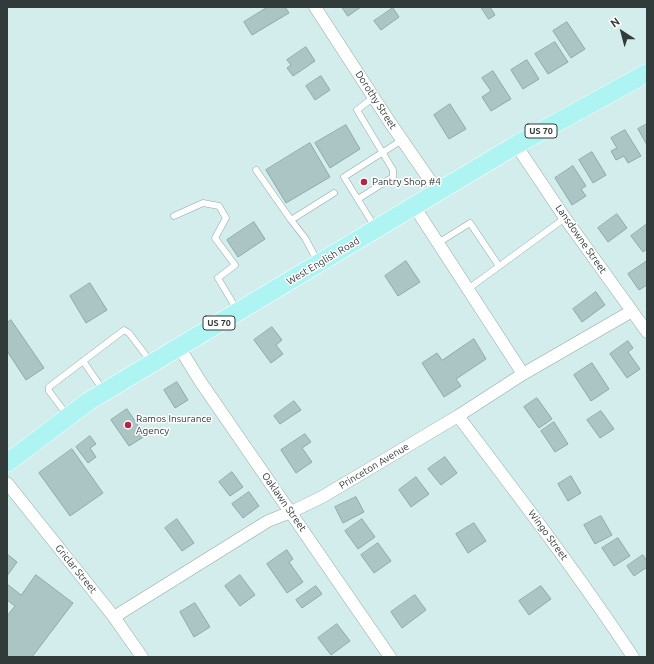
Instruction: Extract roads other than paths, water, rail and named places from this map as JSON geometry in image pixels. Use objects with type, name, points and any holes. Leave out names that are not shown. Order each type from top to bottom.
[{"type":"main road","name":"West English Road","points":[[7,463],[89,401],[516,145],[647,73]]},
{"type":"street","name":"Dorothy Street","points":[[315,7],[438,192]]},
{"type":"street","name":"Lansdowne Street","points":[[516,145],[565,218],[647,332]]},
{"type":"street","points":[[414,206],[523,374]]},
{"type":"street","name":"Princeton Avenue","points":[[114,617],[268,521],[322,497],[458,416],[523,374],[632,311]]},
{"type":"street","name":"Oaklawn Street","points":[[179,347],[200,381],[390,657]]},
{"type":"street","name":"Wingo Street","points":[[458,416],[560,552],[633,657]]},
{"type":"street","name":"Griclar Street","points":[[7,483],[114,617],[142,657]]},
{"type":"lane","points":[[358,199],[393,177],[393,170],[357,110],[374,97]]},
{"type":"lane","points":[[376,229],[344,177],[362,169],[383,152],[402,140]]},
{"type":"lane","points":[[256,170],[304,238],[319,263]]},
{"type":"lane","points":[[370,182],[374,189]]},
{"type":"lane","points":[[291,220],[334,193]]},
{"type":"lane","points":[[174,216],[203,203],[219,206],[226,218],[215,238],[235,265],[218,278],[238,312]]},
{"type":"lane","points":[[468,289],[565,218]]},
{"type":"lane","points":[[438,243],[470,222],[499,266]]},
{"type":"lane","points":[[68,417],[48,391],[49,387],[124,330],[129,333],[152,363]]},
{"type":"lane","points":[[83,361],[104,392]]},
{"type":"place","name":"Pantry Shop #4","points":[[364,182]]},
{"type":"place","name":"Ramos Insurance Agency","points":[[128,425]]}]
